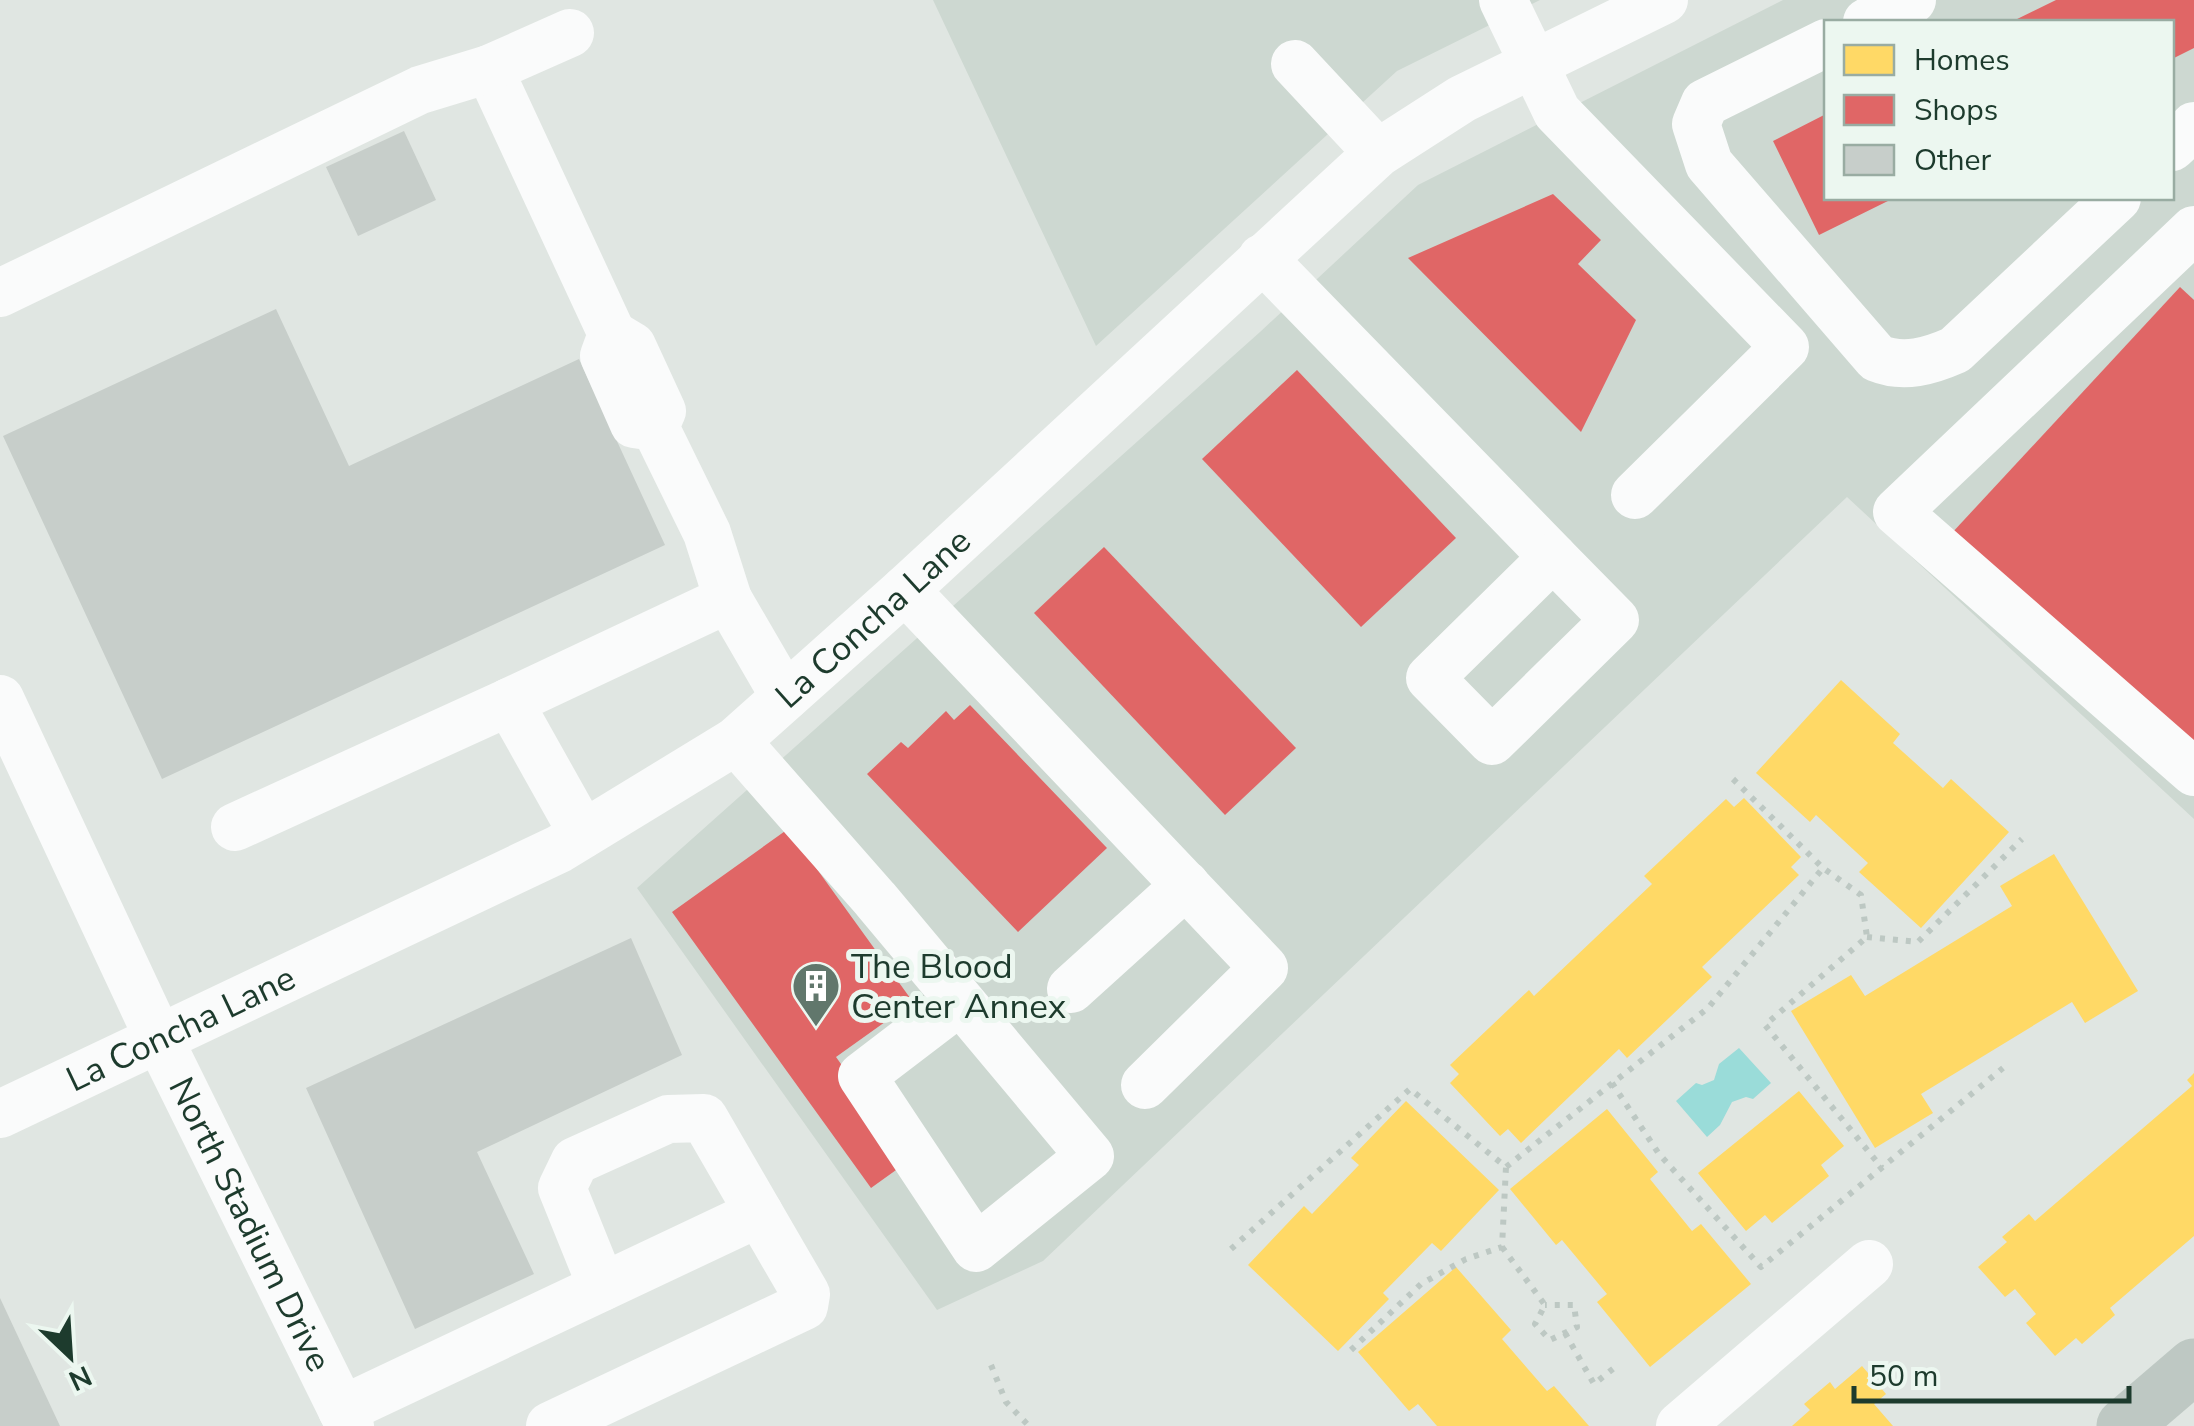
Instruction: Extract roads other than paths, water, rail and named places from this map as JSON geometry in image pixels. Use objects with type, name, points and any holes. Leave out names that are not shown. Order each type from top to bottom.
[{"type":"main road","points":[[2124,1426],[2194,1366]]},
{"type":"street","points":[[1504,0],[1557,112],[1785,347],[1635,495]]},
{"type":"street","name":"La Concha Lane","points":[[1,1111],[560,849],[736,741],[906,590],[1378,154],[1462,99],[1664,0]]},
{"type":"street","points":[[1871,20],[1912,0]]},
{"type":"street","points":[[0,293],[420,90],[488,69],[570,33]]},
{"type":"street","points":[[1824,44],[1705,104],[1696,124],[1709,164],[1877,358],[1892,364],[1912,363],[1955,350],[2115,200]]},
{"type":"street","points":[[1295,64],[1378,154]]},
{"type":"street","points":[[488,69],[612,334],[632,346],[662,412],[656,427],[707,533],[728,599],[785,698]]},
{"type":"street","points":[[2174,145],[2194,126]]},
{"type":"street","points":[[2194,230],[1897,512],[2194,772]]},
{"type":"street","points":[[1262,258],[1553,557]]},
{"type":"street","points":[[906,590],[1264,968],[1145,1085]]},
{"type":"street","points":[[236,827],[728,599]]},
{"type":"street","name":"North Stadium Drive","points":[[0,699],[158,1037],[346,1418]]},
{"type":"street","points":[[509,702],[583,834]]},
{"type":"street","points":[[736,741],[875,900],[1090,1156],[976,1248],[862,1076],[959,1002]]},
{"type":"street","points":[[1071,989],[1186,885]]},
{"type":"street","points":[[550,1426],[804,1306],[806,1294],[704,1118],[668,1118],[575,1161],[562,1188],[602,1287]]},
{"type":"street","points":[[346,1418],[602,1287],[759,1213]]},
{"type":"street","points":[[1680,1426],[1868,1264]]},
{"type":"water","points":[[1739,1048],[1771,1083],[1753,1099],[1732,1102],[1720,1125],[1707,1137],[1676,1101],[1696,1083],[1714,1080],[1719,1064]]},
{"type":"place","name":"The Blood Center Annex","points":[[816,1028]]}]
